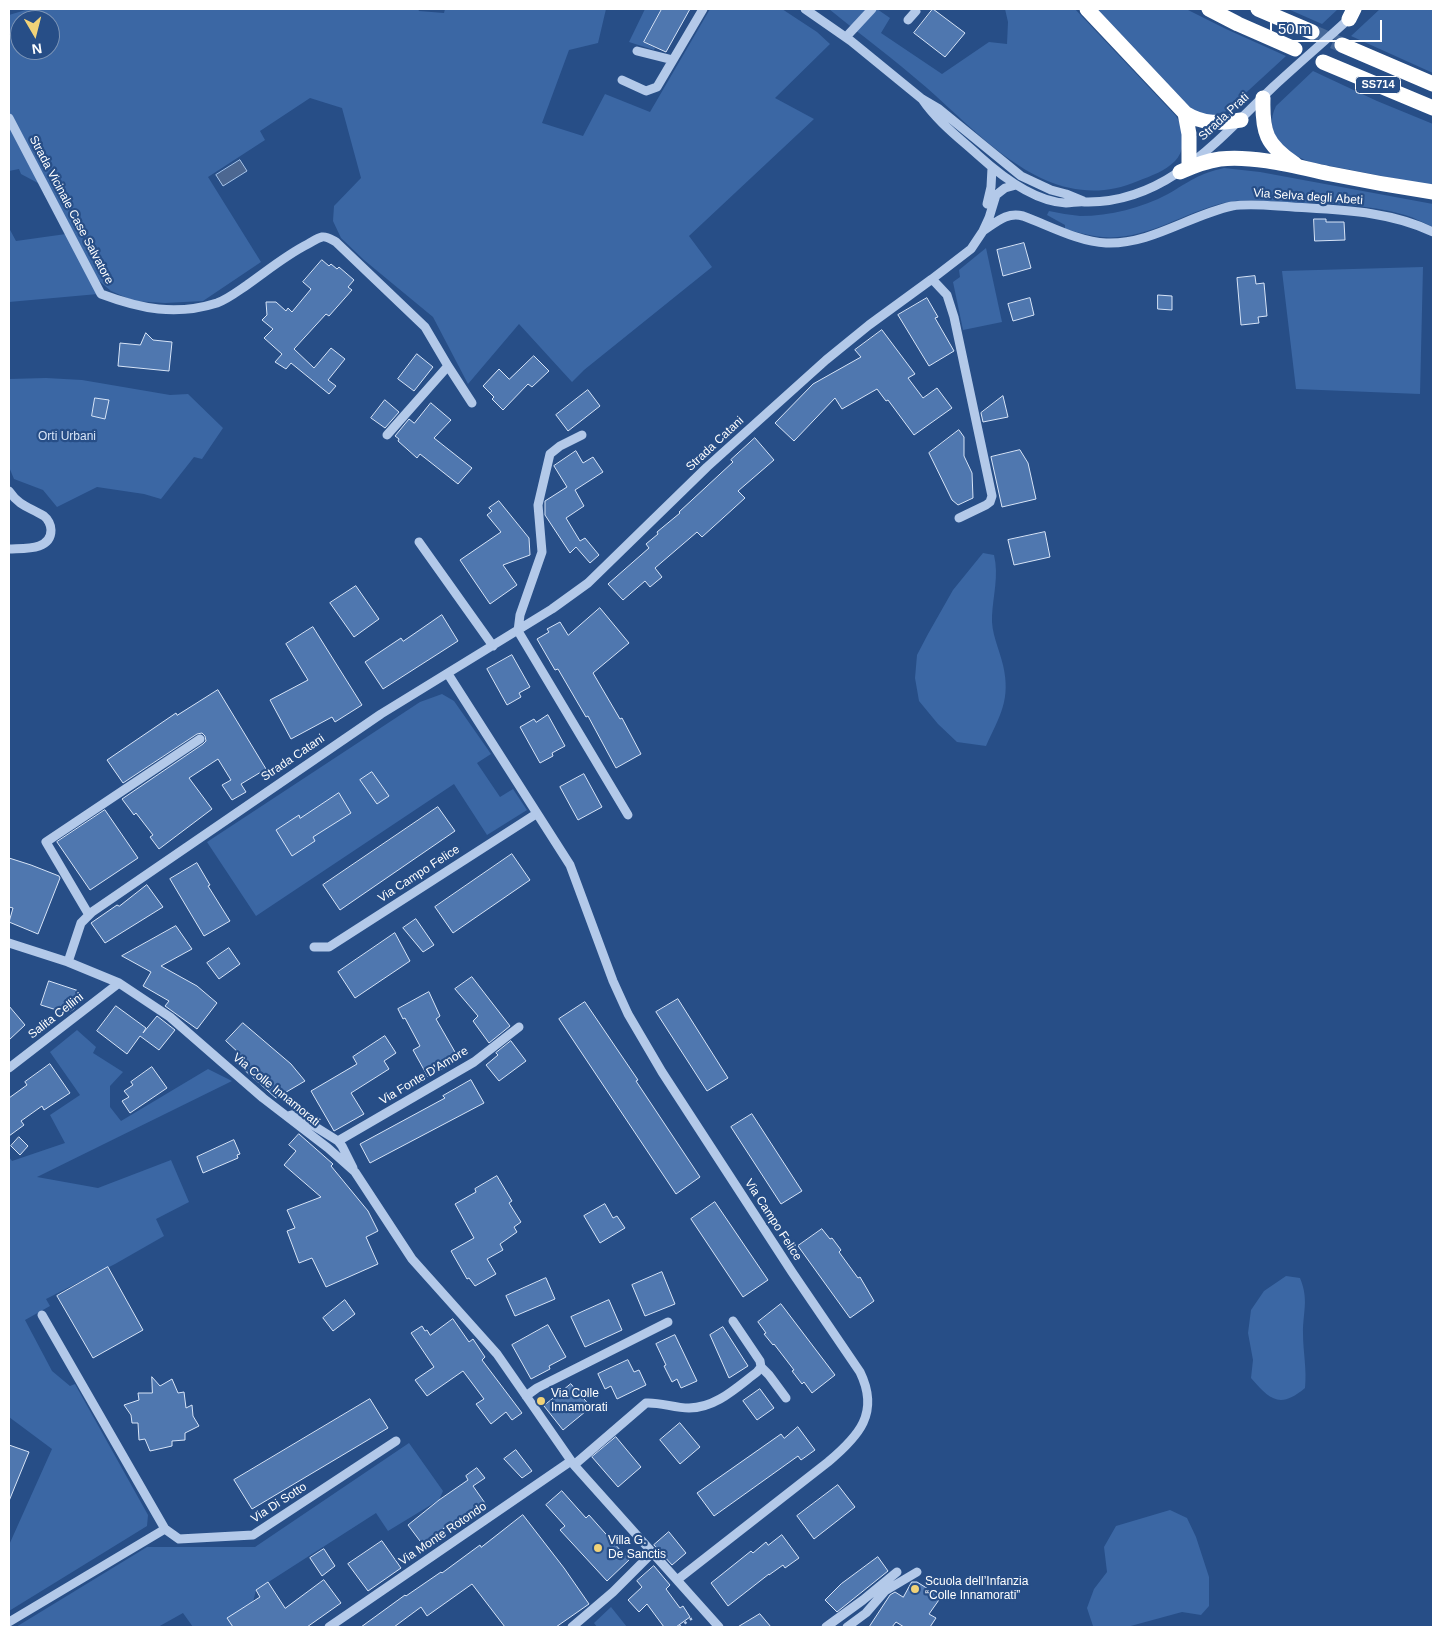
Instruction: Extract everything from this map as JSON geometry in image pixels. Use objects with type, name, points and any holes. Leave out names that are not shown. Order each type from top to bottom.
[{"type":"highway","points":[[1087,9],[1185,114],[1210,123],[1241,120]]},
{"type":"highway","points":[[1209,9],[1294,49]]},
{"type":"highway","points":[[1258,9],[1312,32]]},
{"type":"highway","name":"SS714","points":[[1342,45],[1433,84]]},
{"type":"highway","name":"SS714","points":[[1323,62],[1433,108]]},
{"type":"highway","points":[[1268,93],[1263,128],[1270,142],[1280,155],[1298,166]]},
{"type":"highway","points":[[1185,114],[1190,134],[1184,168],[1221,159],[1248,160],[1298,166],[1367,181],[1433,192]]},
{"type":"street","points":[[622,80],[646,91],[657,87],[704,9]]},
{"type":"street","name":"Strada Prati","points":[[806,9],[846,37],[922,99],[939,109],[1022,176],[1052,190],[1083,201]]},
{"type":"street","points":[[846,37],[872,9]]},
{"type":"street","points":[[908,20],[916,11],[915,9]]},
{"type":"street","name":"Strada Prati","points":[[922,99],[934,116],[992,168],[1016,185],[1065,203],[1106,201],[1127,197],[1160,184],[1184,168],[1241,120],[1351,14],[1360,9]]},
{"type":"street","points":[[638,51],[673,60]]},
{"type":"street","name":"Strada Vicinale Case Salvatore","points":[[9,118],[101,294],[126,304],[155,309],[182,311],[203,306],[219,302],[232,295],[296,250],[322,237],[329,238],[336,242],[425,327],[472,402]]},
{"type":"street","name":"Strada Catani","points":[[983,231],[984,216],[991,187],[992,168]]},
{"type":"street","name":"Strada Catani","points":[[68,962],[81,923],[89,915],[373,719],[518,631],[558,605],[594,578],[708,467],[772,408],[847,343],[971,249],[983,231],[996,195],[1005,188],[1016,185]]},
{"type":"street","name":"Via Selva degli Abeti","points":[[983,231],[1003,217],[1015,214],[1084,239],[1106,243],[1128,242],[1234,206],[1260,205],[1380,214],[1417,224],[1433,232]]},
{"type":"street","points":[[932,279],[947,295],[954,316],[992,496],[990,502],[986,505],[959,518]]},
{"type":"street","points":[[387,435],[448,366]]},
{"type":"street","points":[[582,435],[560,446],[550,454],[538,505],[542,552],[520,615],[518,631],[628,815]]},
{"type":"street","points":[[9,491],[15,500],[47,519],[51,530],[48,540],[40,546],[9,549]]},
{"type":"street","points":[[419,542],[494,646]]},
{"type":"street","name":"Via Campo Felice","points":[[448,674],[570,865],[613,980],[628,1014],[662,1072],[866,1383],[869,1398],[863,1426],[851,1442],[677,1580]]},
{"type":"street","points":[[89,915],[46,842],[200,739]]},
{"type":"street","name":"Via Campo Felice","points":[[314,947],[329,947],[536,814]]},
{"type":"street","name":"Via Colle Innamorati","points":[[9,943],[68,962],[119,984],[170,1017],[263,1098],[288,1116],[355,1172],[412,1259],[497,1354],[573,1463],[719,1627]]},
{"type":"street","name":"Salita Cellini","points":[[9,1068],[119,984]]},
{"type":"street","name":"Via Fonte D'Amore","points":[[338,1141],[474,1062],[520,1027]]},
{"type":"street","points":[[288,1116],[295,1114],[338,1141],[355,1172]]},
{"type":"street","points":[[9,1622],[165,1529],[42,1315]]},
{"type":"street","points":[[733,1321],[760,1361],[761,1367],[769,1374],[786,1398]]},
{"type":"street","points":[[526,1396],[537,1388],[668,1322]]},
{"type":"street","name":"Via Monte Rotondo","points":[[329,1627],[573,1463],[646,1404],[654,1403],[688,1408],[709,1405],[726,1396],[761,1367]]},
{"type":"street","name":"Via Di Sotto","points":[[165,1529],[179,1539],[253,1535],[396,1441]]},
{"type":"street","points":[[572,1627],[613,1592],[652,1552]]},
{"type":"street","points":[[826,1627],[864,1600],[897,1572]]},
{"type":"street","points":[[847,1627],[866,1613],[885,1591],[917,1572]]},
{"type":"path","points":[[679,1627],[690,1619]]},
{"type":"green space","points":[[29,9],[418,9],[419,11],[444,13],[445,9],[606,9],[598,43],[569,50],[542,123],[583,136],[605,94],[650,112],[710,9],[782,9],[817,32],[830,44],[775,98],[814,119],[689,236],[712,267],[584,370],[572,382],[519,324],[468,384],[433,317],[364,260],[341,238],[333,221],[334,206],[361,178],[342,108],[310,98],[260,131],[265,140],[208,177],[261,262],[203,301],[165,303],[134,301],[111,291],[98,280],[51,190],[21,174],[19,169],[9,171],[9,15],[10,60],[60,60],[60,10],[26,10]]},
{"type":"green space","points":[[645,9],[662,9],[644,42],[655,48],[654,50],[629,42]]},
{"type":"green space","points":[[829,9],[877,9],[890,18],[881,33],[942,74],[989,42],[1007,44],[1008,22],[1005,9],[1075,9],[1176,116],[1184,135],[1180,154],[1171,165],[1158,173],[1107,190],[1077,189],[1049,181],[1022,168],[997,150],[915,78]]},
{"type":"green space","points":[[1095,9],[1186,9],[1286,56],[1225,112],[1209,116],[1192,111]]},
{"type":"green space","points":[[1288,9],[1338,9],[1322,24]]},
{"type":"green space","points":[[1380,9],[1433,9],[1433,73],[1351,36]]},
{"type":"green space","points":[[1313,71],[1377,101],[1433,124],[1433,186],[1310,162],[1285,148],[1275,134],[1272,116],[1276,106]]},
{"type":"green space","points":[[1224,168],[1260,172],[1433,204],[1433,227],[1391,211],[1332,204],[1255,200],[1223,203],[1208,207],[1149,231],[1118,237],[1097,236],[1065,229],[1065,225],[1047,215],[1049,211],[1080,216],[1103,215],[1126,210],[1158,199],[1201,175]]},
{"type":"green space","points":[[9,228],[16,241],[66,234],[98,294],[9,302]]},
{"type":"green space","points":[[986,248],[1002,322],[963,330],[953,282],[960,277],[959,270]]},
{"type":"green space","points":[[1423,267],[1420,394],[1296,389],[1282,271]]},
{"type":"green space","name":"Orti Urbani","points":[[46,378],[82,380],[170,395],[188,394],[223,428],[202,459],[194,457],[161,499],[144,494],[97,487],[57,507],[43,490],[14,479],[9,467],[9,379]]},
{"type":"green space","points":[[983,553],[994,555],[996,578],[992,622],[1003,665],[1006,688],[1003,707],[986,746],[957,742],[938,724],[919,701],[915,678],[917,655],[928,634],[953,590]]},
{"type":"green space","points":[[442,694],[454,701],[491,754],[477,763],[500,797],[513,789],[527,810],[487,835],[454,784],[256,916],[207,842],[420,702]]},
{"type":"green space","points":[[77,1030],[96,1047],[93,1053],[123,1072],[110,1086],[110,1107],[121,1121],[208,1069],[232,1081],[37,1177],[98,1188],[171,1160],[189,1202],[156,1219],[164,1236],[115,1264],[46,1299],[50,1306],[25,1320],[52,1371],[70,1386],[75,1384],[148,1515],[147,1526],[9,1611],[9,1545],[52,1449],[9,1417],[9,1157],[12,1161],[65,1143],[50,1115],[80,1095],[50,1052]]},
{"type":"green space","points":[[1286,1276],[1300,1278],[1303,1286],[1305,1305],[1303,1333],[1305,1388],[1296,1395],[1282,1400],[1276,1399],[1264,1392],[1251,1378],[1253,1360],[1248,1333],[1251,1310],[1264,1291]]},
{"type":"green space","points":[[409,1443],[443,1491],[439,1500],[388,1531],[376,1513],[256,1590],[253,1602],[262,1617],[246,1627],[193,1627],[183,1613],[158,1627],[16,1627],[147,1547],[255,1547]]},
{"type":"green space","points":[[1170,1510],[1187,1518],[1196,1537],[1209,1577],[1209,1606],[1201,1615],[1182,1612],[1127,1627],[1093,1626],[1087,1608],[1094,1589],[1107,1572],[1104,1547],[1116,1526]]},
{"type":"green space","points":[[611,1607],[627,1627],[597,1627],[594,1623]]},
{"type":"shaded area","points":[[240,160],[247,171],[223,186],[216,175]]},
{"type":"building","points":[[662,9],[690,9],[666,52],[644,42]]},
{"type":"building","points":[[933,9],[965,33],[945,57],[914,33]]},
{"type":"building","points":[[1314,219],[1326,219],[1326,222],[1344,222],[1345,240],[1315,241]]},
{"type":"building","points":[[1024,243],[1031,268],[1003,276],[997,250]]},
{"type":"building","points":[[322,260],[329,266],[331,264],[337,269],[339,267],[354,280],[348,287],[352,290],[329,316],[326,314],[294,349],[314,368],[331,348],[345,359],[328,380],[336,386],[329,394],[291,363],[286,369],[275,362],[282,354],[264,338],[273,329],[262,320],[267,315],[266,302],[276,302],[286,311],[288,308],[292,312],[311,289],[303,282]]},
{"type":"building","points":[[1255,276],[1256,284],[1264,283],[1267,316],[1258,317],[1259,323],[1241,325],[1237,278]]},
{"type":"building","points":[[1158,295],[1172,296],[1172,310],[1158,309]]},
{"type":"building","points":[[927,298],[938,317],[935,318],[954,351],[929,366],[898,315]]},
{"type":"building","points":[[1030,298],[1034,315],[1013,321],[1008,304]]},
{"type":"building","points":[[882,330],[915,374],[908,378],[923,398],[937,388],[952,408],[914,435],[888,400],[886,401],[877,389],[842,409],[835,398],[794,441],[775,423],[813,384],[861,357],[855,350]]},
{"type":"building","points":[[146,333],[153,340],[172,342],[169,371],[118,366],[120,343],[140,345]]},
{"type":"building","points":[[417,354],[433,367],[414,391],[398,379]]},
{"type":"building","points":[[534,356],[549,371],[532,387],[528,384],[503,410],[483,386],[499,369],[509,379]]},
{"type":"building","points":[[588,390],[600,406],[568,431],[556,415]]},
{"type":"building","points":[[1003,396],[1008,417],[983,422],[981,413]]},
{"type":"building","points":[[95,398],[109,400],[105,419],[92,416]]},
{"type":"building","points":[[385,400],[399,412],[385,428],[371,418]]},
{"type":"building","points":[[431,403],[451,420],[434,438],[472,468],[458,484],[420,454],[417,458],[395,436],[409,419],[414,423]]},
{"type":"building","points":[[959,430],[964,437],[964,456],[972,473],[973,498],[958,505],[952,500],[929,453]]},
{"type":"building","points":[[755,438],[774,460],[738,491],[745,498],[702,537],[697,532],[655,568],[662,577],[650,587],[645,581],[623,600],[608,584],[649,548],[646,544],[658,534],[657,532],[680,513]]},
{"type":"building","points":[[1020,450],[1028,463],[1036,499],[1002,507],[991,457]]},
{"type":"building","points":[[576,451],[583,463],[593,457],[603,472],[575,490],[584,506],[566,518],[580,541],[585,538],[599,555],[590,563],[576,547],[570,553],[545,515],[545,501],[567,487],[554,466]]},
{"type":"building","points":[[499,501],[529,538],[530,555],[503,565],[517,585],[490,604],[460,560],[501,532],[487,515],[492,511],[489,508]]},
{"type":"building","points":[[1045,532],[1050,557],[1014,565],[1008,540]]},
{"type":"building","points":[[356,586],[379,619],[354,637],[330,603]]},
{"type":"building","points":[[600,608],[629,643],[593,673],[620,719],[622,718],[641,754],[616,768],[588,716],[586,717],[558,669],[555,670],[537,639],[549,632],[547,629],[560,622],[568,635]]},
{"type":"building","points":[[442,615],[458,641],[383,689],[365,662],[401,638],[403,641]]},
{"type":"building","points":[[313,627],[362,705],[335,722],[332,717],[291,739],[270,700],[308,680],[286,644]]},
{"type":"building","points":[[512,655],[530,687],[519,693],[521,697],[507,705],[487,669]]},
{"type":"building","points":[[218,690],[266,769],[241,784],[246,792],[232,800],[222,785],[231,780],[218,759],[189,778],[212,809],[159,849],[150,837],[153,835],[122,799],[203,744],[206,741],[205,736],[202,733],[197,734],[123,783],[107,760],[176,713],[177,715]]},
{"type":"building","points":[[548,715],[565,746],[552,753],[553,756],[540,763],[520,727],[534,719],[536,722]]},
{"type":"building","points":[[372,772],[389,796],[377,804],[360,780]]},
{"type":"building","points":[[584,774],[602,807],[578,820],[560,787]]},
{"type":"building","points":[[339,793],[351,813],[313,837],[315,841],[292,856],[276,830],[299,815],[300,818]]},
{"type":"building","points":[[438,807],[455,831],[340,910],[323,885]]},
{"type":"building","points":[[105,810],[138,858],[90,890],[57,842]]},
{"type":"building","points":[[512,854],[530,880],[453,933],[435,907]]},
{"type":"building","points":[[9,858],[31,865],[60,878],[38,934],[9,922],[13,908],[9,907]]},
{"type":"building","points":[[197,863],[210,885],[208,886],[230,921],[204,936],[170,879]]},
{"type":"building","points":[[147,885],[163,907],[105,943],[91,923],[117,905],[119,906]]},
{"type":"building","points":[[416,919],[434,945],[423,952],[403,928]]},
{"type":"building","points":[[176,926],[192,949],[161,966],[197,986],[217,1003],[197,1029],[165,1006],[169,1001],[143,986],[151,972],[122,956]]},
{"type":"building","points":[[395,933],[410,961],[355,998],[338,972]]},
{"type":"building","points":[[229,948],[240,964],[219,979],[207,963]]},
{"type":"building","points":[[472,977],[510,1026],[489,1043],[473,1021],[478,1016],[455,989]]},
{"type":"building","points":[[49,981],[79,991],[74,1009],[66,1013],[41,1005]]},
{"type":"building","points":[[429,992],[440,1016],[436,1019],[459,1059],[428,1077],[413,1050],[420,1046],[398,1009]]},
{"type":"building","points":[[678,999],[728,1078],[707,1091],[656,1012]]},
{"type":"building","points":[[585,1002],[700,1177],[676,1194],[559,1019]]},
{"type":"building","points":[[9,1006],[25,1025],[9,1040]]},
{"type":"building","points":[[116,1006],[146,1028],[143,1033],[157,1016],[175,1030],[159,1050],[140,1036],[127,1054],[97,1031]]},
{"type":"building","points":[[243,1023],[291,1064],[305,1081],[276,1098],[233,1060],[240,1054],[226,1041]]},
{"type":"building","points":[[385,1036],[396,1053],[384,1061],[389,1069],[351,1093],[364,1114],[334,1131],[311,1091],[357,1064],[353,1057]]},
{"type":"building","points":[[511,1041],[526,1061],[499,1081],[486,1065],[498,1055],[496,1053]]},
{"type":"building","points":[[50,1064],[70,1093],[44,1110],[42,1106],[21,1121],[24,1125],[9,1136],[9,1098],[27,1085],[25,1082]]},
{"type":"building","points":[[152,1067],[167,1088],[130,1113],[122,1101],[129,1097],[124,1091],[133,1085],[131,1082]]},
{"type":"building","points":[[471,1080],[484,1103],[370,1163],[360,1144],[445,1098],[443,1096]]},
{"type":"building","points":[[752,1114],[802,1191],[781,1204],[731,1127]]},
{"type":"building","points":[[299,1134],[333,1164],[331,1166],[368,1211],[378,1231],[366,1237],[378,1264],[326,1287],[312,1258],[299,1263],[287,1231],[295,1228],[287,1210],[321,1197],[284,1165],[296,1151],[289,1145]]},
{"type":"building","points":[[19,1137],[28,1146],[20,1155],[11,1146]]},
{"type":"building","points":[[234,1140],[240,1154],[237,1155],[238,1158],[203,1173],[197,1157]]},
{"type":"building","points":[[497,1176],[512,1201],[509,1203],[521,1222],[514,1227],[517,1232],[500,1244],[503,1250],[487,1259],[496,1274],[475,1286],[469,1278],[467,1279],[451,1251],[474,1238],[455,1204],[476,1192],[475,1189]]},
{"type":"building","points":[[715,1202],[768,1280],[743,1297],[691,1219]]},
{"type":"building","points":[[605,1204],[613,1218],[617,1216],[625,1228],[600,1243],[584,1216]]},
{"type":"building","points":[[822,1229],[841,1250],[839,1252],[858,1278],[860,1277],[874,1301],[850,1318],[798,1246]]},
{"type":"building","points":[[108,1267],[143,1330],[93,1358],[57,1296]]},
{"type":"building","points":[[662,1272],[675,1304],[645,1316],[632,1285]]},
{"type":"building","points":[[546,1278],[555,1299],[515,1316],[506,1296]]},
{"type":"building","points":[[345,1300],[355,1314],[333,1331],[323,1318]]},
{"type":"building","points":[[609,1300],[622,1330],[585,1347],[571,1317]]},
{"type":"building","points":[[781,1304],[835,1375],[812,1393],[792,1371],[794,1370],[764,1334],[766,1333],[758,1322]]},
{"type":"building","points":[[453,1319],[469,1342],[473,1339],[485,1357],[482,1360],[522,1413],[512,1420],[506,1412],[491,1424],[476,1404],[484,1399],[463,1371],[427,1396],[415,1380],[434,1367],[411,1333],[422,1326],[430,1335]]},
{"type":"building","points":[[548,1325],[566,1357],[549,1366],[550,1369],[531,1379],[512,1345]]},
{"type":"building","points":[[723,1327],[748,1366],[729,1378],[710,1335]]},
{"type":"building","points":[[675,1335],[697,1381],[681,1388],[677,1379],[672,1382],[656,1344]]},
{"type":"building","points":[[628,1360],[634,1372],[639,1370],[646,1385],[617,1399],[611,1386],[605,1389],[598,1374]]},
{"type":"building","points":[[152,1377],[160,1386],[172,1379],[178,1393],[184,1392],[186,1408],[192,1405],[193,1416],[199,1426],[185,1433],[185,1440],[172,1441],[172,1446],[150,1451],[145,1439],[139,1440],[138,1423],[132,1423],[131,1415],[124,1405],[139,1400],[138,1393],[152,1393]]},
{"type":"building","points":[[571,1384],[591,1407],[563,1430],[544,1406]]},
{"type":"building","points":[[760,1389],[774,1408],[757,1420],[743,1401]]},
{"type":"building","points":[[370,1399],[388,1428],[252,1509],[234,1480]]},
{"type":"building","points":[[680,1423],[700,1447],[680,1464],[660,1440]]},
{"type":"building","points":[[798,1427],[815,1450],[801,1460],[798,1456],[714,1516],[697,1493],[781,1434],[784,1438]]},
{"type":"building","points":[[616,1437],[641,1467],[618,1487],[592,1457]]},
{"type":"building","points":[[9,1445],[29,1452],[9,1501]]},
{"type":"building","points":[[516,1450],[532,1471],[522,1478],[504,1459]]},
{"type":"building","points":[[477,1468],[485,1478],[473,1486],[487,1506],[457,1527],[453,1521],[423,1545],[408,1525],[468,1480],[466,1476]]},
{"type":"building","points":[[838,1485],[855,1507],[814,1539],[797,1516]]},
{"type":"building","name":"Villa G. De Sanctis","points":[[562,1491],[586,1518],[589,1515],[629,1560],[607,1581],[560,1530],[565,1526],[546,1505]]},
{"type":"building","points":[[523,1515],[589,1604],[556,1627],[505,1627],[472,1584],[427,1616],[421,1607],[394,1627],[361,1627],[480,1545],[481,1547]]},
{"type":"building","points":[[669,1532],[686,1553],[672,1565],[654,1545]]},
{"type":"building","points":[[782,1535],[799,1558],[785,1568],[783,1565],[769,1574],[728,1606],[711,1583],[751,1551],[753,1553],[766,1542],[768,1545]]},
{"type":"building","points":[[382,1541],[401,1568],[368,1591],[348,1564]]},
{"type":"building","points":[[324,1549],[335,1566],[322,1576],[310,1558]]},
{"type":"building","points":[[878,1557],[888,1571],[837,1612],[825,1600],[841,1584]]},
{"type":"building","points":[[654,1566],[670,1585],[666,1589],[680,1608],[683,1606],[690,1617],[676,1627],[664,1627],[647,1604],[639,1612],[628,1600],[642,1587],[637,1581]]},
{"type":"building","points":[[324,1580],[341,1603],[307,1627],[233,1627],[227,1618],[260,1597],[256,1590],[268,1582],[285,1608]]},
{"type":"building","points":[[912,1582],[917,1582],[941,1597],[929,1614],[936,1618],[930,1627],[904,1627],[896,1622],[892,1627],[869,1627],[890,1595],[895,1592],[903,1597]]},
{"type":"building","points":[[760,1614],[771,1627],[738,1627]]},
{"type":"tunnel","points":[[1312,32],[1342,45]]},
{"type":"place","name":"Via Colle Innamorati","points":[[541,1401]]},
{"type":"place","name":"Villa G. De Sanctis","points":[[598,1548]]},
{"type":"place","name":"Scuola dell’Infanzia “Colle Innamorati”","points":[[915,1589]]}]
